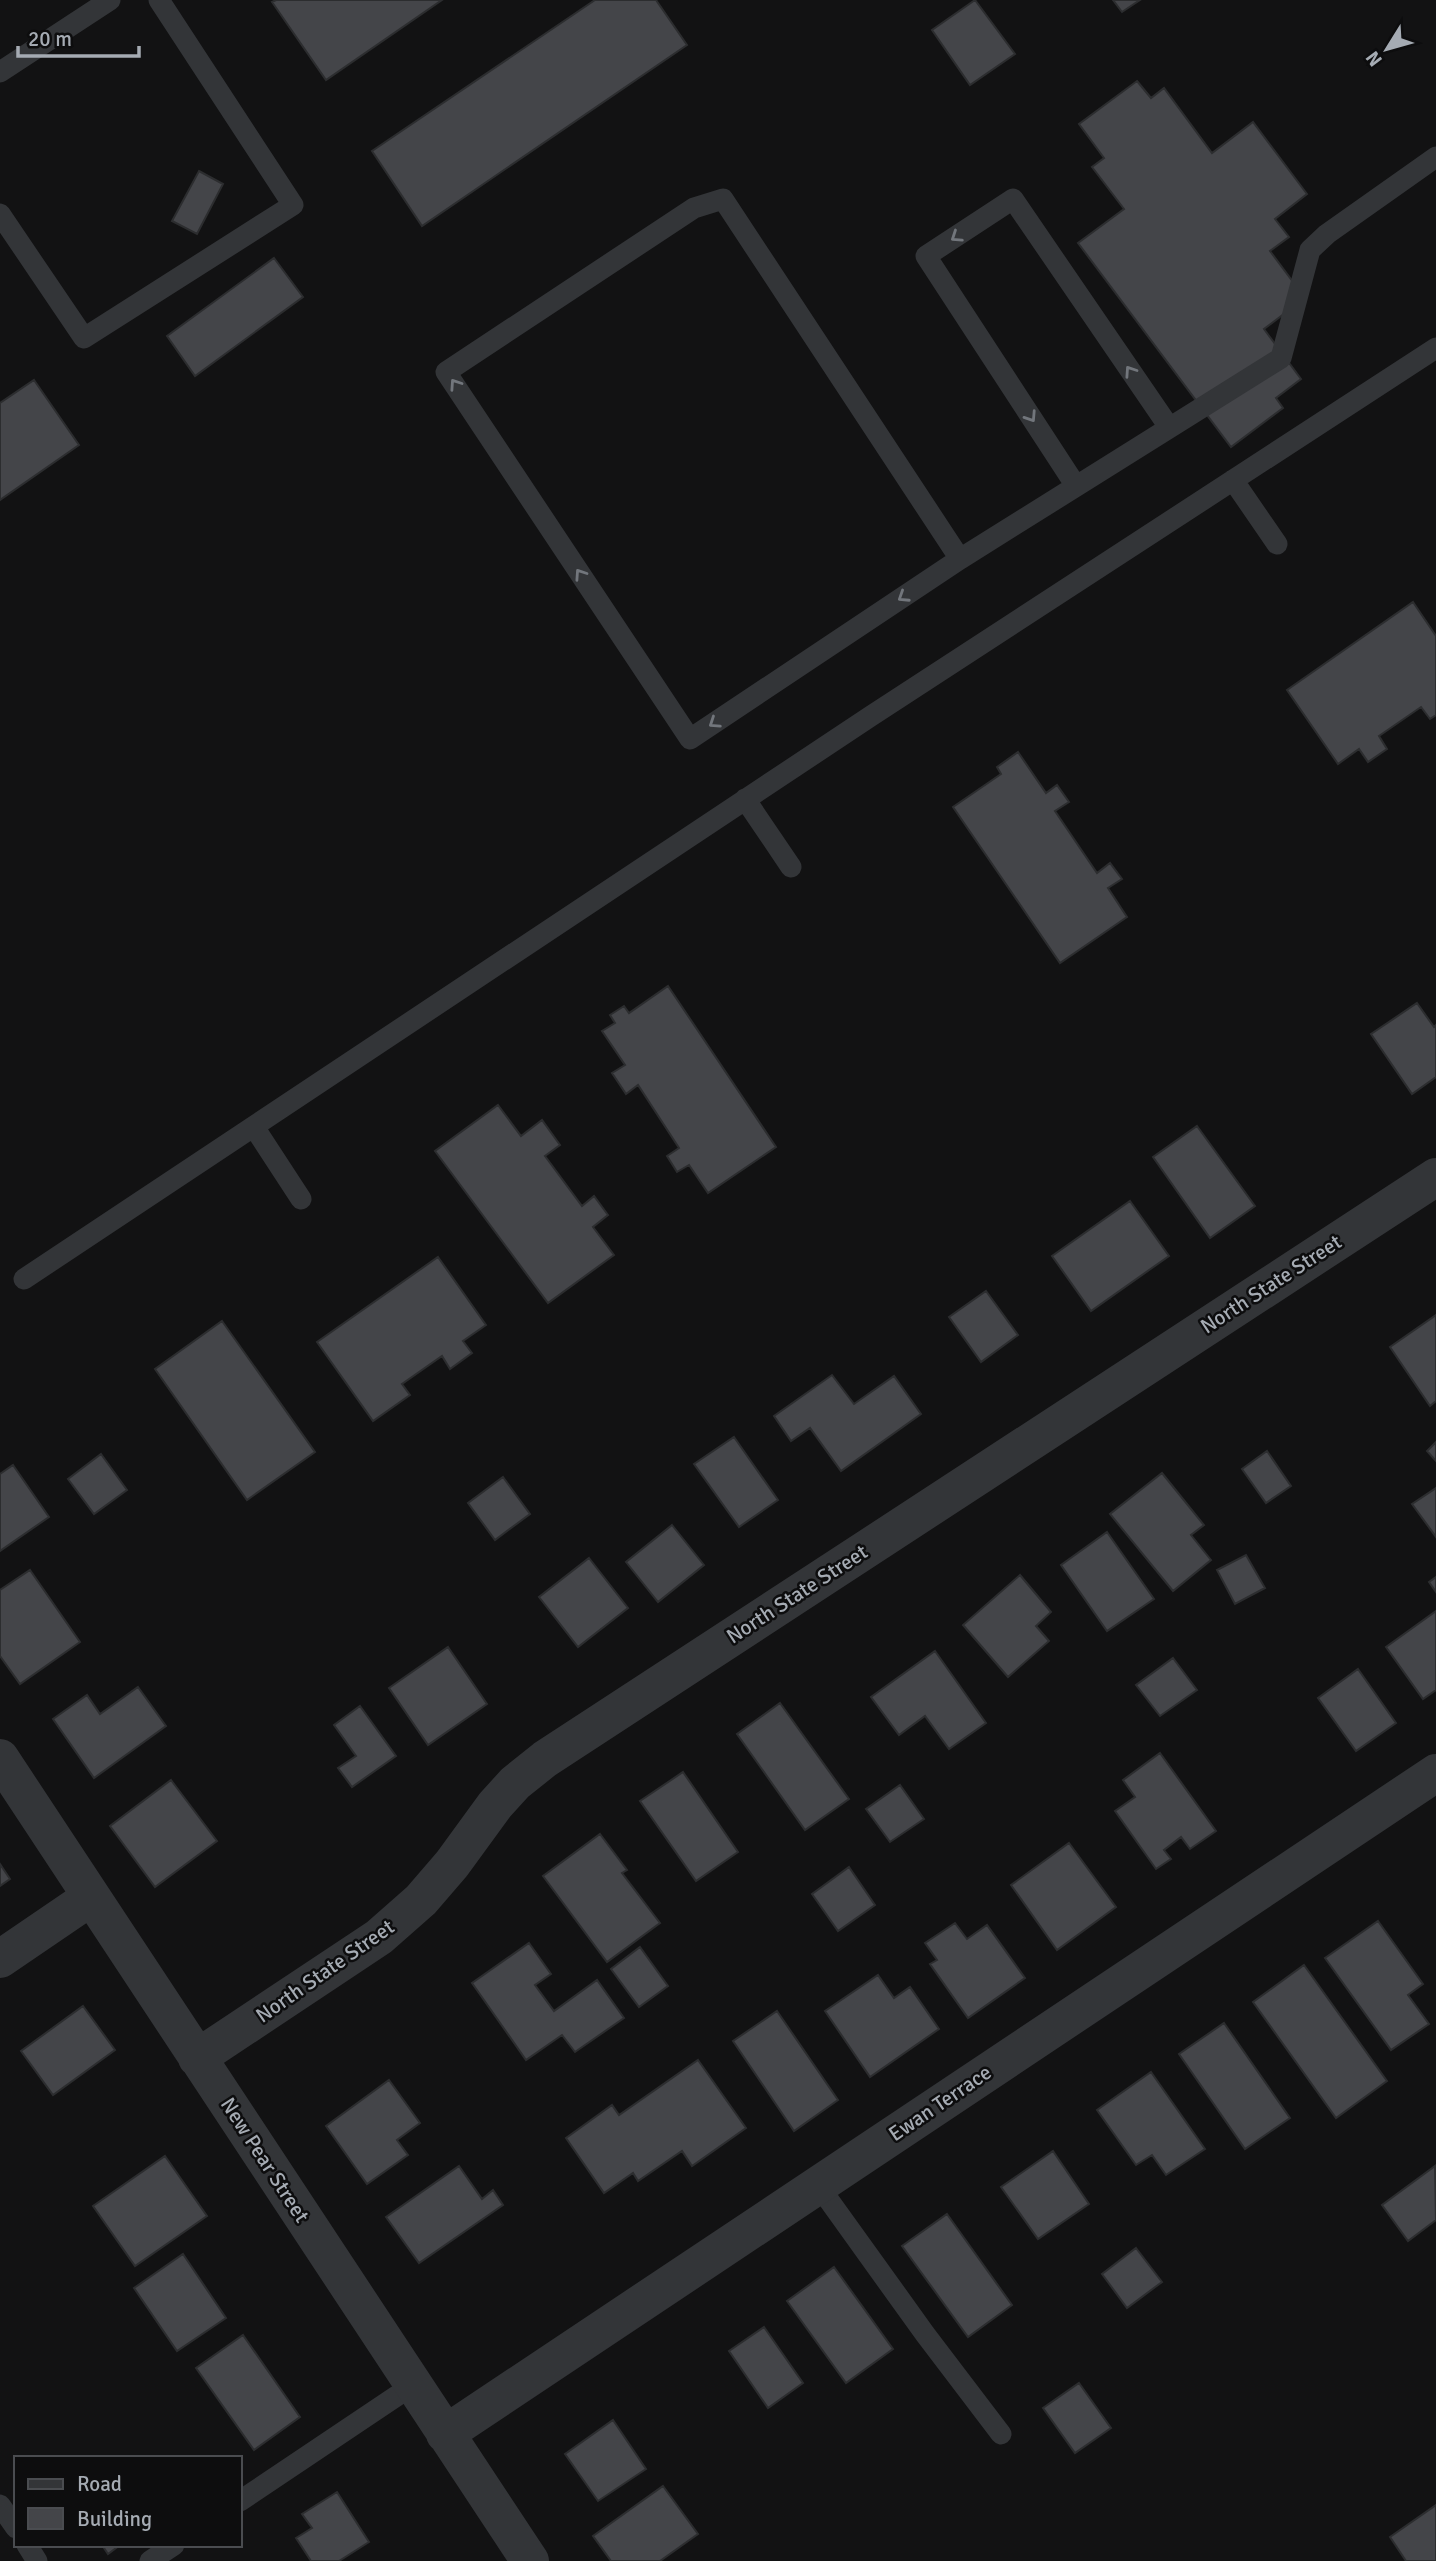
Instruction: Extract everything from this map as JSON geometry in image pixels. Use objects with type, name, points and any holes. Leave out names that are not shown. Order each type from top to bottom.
[{"type":"street","name":"North State Street","points":[[197,2058],[379,1937],[421,1900],[508,1790],[545,1759],[1436,1177]]},
{"type":"street","name":"New Pear Street","points":[[0,1758],[530,2561]]},
{"type":"street","name":"Ewan Terrace","points":[[445,2434],[1436,1773]]},
{"type":"street","points":[[0,1959],[91,1897]]},
{"type":"lane","points":[[0,72],[110,0]]},
{"type":"lane","points":[[0,214],[84,338],[293,205],[159,0]]},
{"type":"lane","points":[[960,559],[723,199],[694,208],[446,372],[690,739],[960,559],[1281,358],[1310,250],[1328,234],[1436,157]]},
{"type":"lane","points":[[1076,486],[926,256],[1013,199],[1169,427]]},
{"type":"lane","points":[[24,1279],[745,799],[1436,348]]},
{"type":"lane","points":[[1233,480],[1277,544]]},
{"type":"lane","points":[[745,799],[791,867]]},
{"type":"lane","points":[[254,1127],[301,1199]]},
{"type":"lane","points":[[818,2185],[1001,2434]]},
{"type":"lane","points":[[242,2500],[413,2385]]},
{"type":"lane","points":[[0,2505],[14,2525]]},
{"type":"lane","points":[[150,2561],[171,2547]]},
{"type":"building","points":[[442,0],[326,80],[272,2]]},
{"type":"building","points":[[595,0],[656,0],[687,45],[422,226],[372,151]]},
{"type":"building","points":[[975,0],[1015,54],[970,85],[932,30]]},
{"type":"building","points":[[1113,0],[1140,0],[1122,12]]},
{"type":"building","points":[[1137,81],[1151,98],[1164,88],[1212,153],[1253,122],[1307,194],[1275,219],[1289,237],[1270,251],[1305,298],[1264,329],[1301,379],[1276,398],[1283,408],[1231,447],[1078,243],[1124,209],[1092,167],[1104,158],[1079,124]]},
{"type":"building","points":[[199,171],[223,184],[197,234],[172,221]]},
{"type":"building","points":[[274,258],[303,297],[195,376],[167,336]]},
{"type":"building","points":[[34,380],[79,445],[0,500],[0,403]]},
{"type":"building","points":[[1413,602],[1436,636],[1436,715],[1430,719],[1421,707],[1379,736],[1387,749],[1368,762],[1359,749],[1338,764],[1287,690]]},
{"type":"building","points":[[1018,752],[1046,793],[1057,785],[1069,802],[1055,811],[1097,873],[1110,863],[1122,879],[1108,888],[1127,917],[1060,963],[953,807],[1001,774],[997,767]]},
{"type":"building","points":[[668,986],[776,1147],[708,1193],[689,1165],[677,1172],[667,1156],[679,1148],[638,1085],[626,1094],[612,1073],[625,1065],[602,1031],[615,1023],[610,1015],[624,1006],[629,1013]]},
{"type":"building","points":[[1417,1003],[1434,1027],[1436,1025],[1436,1077],[1412,1094],[1371,1034]]},
{"type":"building","points":[[498,1105],[521,1136],[542,1120],[560,1145],[545,1156],[582,1206],[594,1196],[608,1215],[593,1227],[614,1255],[548,1303],[435,1151]]},
{"type":"building","points":[[1197,1126],[1255,1206],[1210,1238],[1153,1157]]},
{"type":"building","points":[[1130,1201],[1169,1256],[1091,1311],[1052,1256]]},
{"type":"building","points":[[438,1257],[486,1325],[463,1341],[472,1353],[450,1369],[442,1356],[402,1384],[410,1395],[373,1421],[317,1342]]},
{"type":"building","points":[[986,1291],[1018,1335],[981,1362],[949,1317]]},
{"type":"building","points":[[1436,1315],[1436,1401],[1430,1406],[1390,1347]]},
{"type":"building","points":[[222,1321],[315,1452],[247,1500],[155,1369]]},
{"type":"building","points":[[832,1375],[854,1404],[894,1376],[921,1414],[841,1471],[810,1428],[791,1441],[774,1416]]},
{"type":"building","points":[[734,1437],[778,1500],[739,1527],[694,1464]]},
{"type":"building","points":[[1436,1442],[1436,1461],[1427,1451]]},
{"type":"building","points":[[1267,1451],[1291,1486],[1266,1503],[1242,1469]]},
{"type":"building","points":[[101,1454],[127,1490],[94,1514],[68,1479]]},
{"type":"building","points":[[13,1465],[49,1517],[0,1551],[0,1474]]},
{"type":"building","points":[[1162,1473],[1204,1525],[1191,1535],[1211,1560],[1173,1591],[1110,1514]]},
{"type":"building","points":[[503,1477],[530,1514],[495,1540],[468,1503]]},
{"type":"building","points":[[1436,1488],[1436,1537],[1412,1504]]},
{"type":"building","points":[[672,1525],[704,1565],[658,1602],[626,1562]]},
{"type":"building","points":[[1107,1532],[1154,1599],[1107,1631],[1061,1565]]},
{"type":"building","points":[[1246,1555],[1265,1588],[1235,1604],[1217,1570]]},
{"type":"building","points":[[589,1558],[628,1608],[578,1647],[539,1597]]},
{"type":"building","points":[[30,1570],[80,1642],[20,1684],[0,1656],[0,1590]]},
{"type":"building","points":[[1020,1575],[1051,1612],[1036,1626],[1049,1641],[1008,1677],[963,1625]]},
{"type":"building","points":[[1436,1577],[1436,1592],[1429,1582]]},
{"type":"building","points":[[1436,1611],[1436,1690],[1423,1699],[1386,1647]]},
{"type":"building","points":[[448,1647],[487,1704],[428,1745],[389,1688]]},
{"type":"building","points":[[935,1651],[986,1723],[949,1749],[925,1716],[899,1735],[871,1697]]},
{"type":"building","points":[[1173,1658],[1197,1690],[1160,1716],[1136,1685]]},
{"type":"building","points":[[1358,1669],[1396,1723],[1356,1751],[1318,1698]]},
{"type":"building","points":[[138,1687],[166,1726],[94,1778],[53,1719],[87,1695],[100,1714]]},
{"type":"building","points":[[780,1703],[849,1799],[805,1830],[737,1734]]},
{"type":"building","points":[[360,1706],[396,1756],[352,1787],[338,1768],[356,1756],[334,1725]]},
{"type":"building","points":[[1160,1753],[1216,1831],[1190,1849],[1181,1837],[1164,1850],[1171,1859],[1156,1869],[1115,1811],[1135,1797],[1123,1780]]},
{"type":"building","points":[[683,1772],[738,1852],[696,1881],[640,1801]]},
{"type":"building","points":[[171,1780],[217,1841],[155,1887],[110,1826]]},
{"type":"building","points":[[900,1785],[924,1819],[890,1842],[866,1809]]},
{"type":"building","points":[[600,1834],[627,1870],[622,1873],[660,1923],[607,1962],[543,1876]]},
{"type":"building","points":[[1069,1843],[1116,1907],[1057,1950],[1011,1885]]},
{"type":"building","points":[[0,1864],[10,1879],[0,1886]]},
{"type":"building","points":[[849,1867],[875,1905],[838,1931],[812,1894]]},
{"type":"building","points":[[1378,1921],[1423,1984],[1408,1995],[1429,2024],[1391,2050],[1325,1958]]},
{"type":"building","points":[[955,1923],[967,1939],[987,1925],[1025,1978],[968,2018],[930,1964],[937,1960],[925,1943]]},
{"type":"building","points":[[529,1943],[551,1974],[535,1985],[554,2011],[597,1980],[624,2018],[575,2052],[562,2035],[526,2060],[472,1983]]},
{"type":"building","points":[[640,1947],[668,1986],[639,2007],[611,1969]]},
{"type":"building","points":[[1304,1965],[1387,2081],[1336,2118],[1253,2002]]},
{"type":"building","points":[[878,1975],[894,1998],[910,1987],[939,2029],[870,2077],[825,2011]]},
{"type":"building","points":[[83,2006],[115,2050],[53,2095],[21,2051]]},
{"type":"building","points":[[777,2011],[838,2100],[794,2131],[733,2041]]},
{"type":"building","points":[[1224,2023],[1290,2118],[1245,2149],[1179,2054]]},
{"type":"building","points":[[698,2060],[746,2128],[692,2166],[682,2151],[638,2181],[633,2173],[604,2193],[566,2138],[612,2105],[619,2115]]},
{"type":"building","points":[[1151,2072],[1205,2149],[1166,2175],[1152,2155],[1136,2165],[1097,2110]]},
{"type":"building","points":[[389,2080],[420,2123],[397,2140],[408,2155],[367,2184],[326,2126]]},
{"type":"building","points":[[1053,2151],[1089,2204],[1038,2239],[1001,2187]]},
{"type":"building","points":[[165,2156],[207,2216],[135,2266],[93,2206]]},
{"type":"building","points":[[459,2166],[482,2199],[493,2190],[503,2205],[419,2263],[386,2217]]},
{"type":"building","points":[[1435,2166],[1436,2220],[1408,2241],[1382,2205]]},
{"type":"building","points":[[947,2214],[1012,2305],[968,2337],[902,2246]]},
{"type":"building","points":[[1136,2248],[1162,2282],[1127,2308],[1102,2274]]},
{"type":"building","points":[[183,2254],[226,2318],[177,2351],[134,2288]]},
{"type":"building","points":[[834,2267],[893,2349],[846,2383],[787,2301]]},
{"type":"building","points":[[764,2327],[803,2383],[768,2408],[729,2351]]},
{"type":"building","points":[[243,2335],[300,2417],[254,2450],[196,2368]]},
{"type":"building","points":[[1079,2383],[1111,2428],[1075,2453],[1043,2408]]},
{"type":"building","points":[[613,2420],[646,2469],[598,2501],[565,2454]]},
{"type":"building","points":[[663,2486],[698,2534],[660,2561],[611,2561],[593,2536]]},
{"type":"building","points":[[337,2492],[369,2542],[339,2561],[311,2561],[296,2538],[312,2528],[302,2514]]},
{"type":"building","points":[[1436,2505],[1436,2561],[1406,2561],[1390,2537]]},
{"type":"building","points":[[103,2547],[117,2547],[108,2554]]}]
